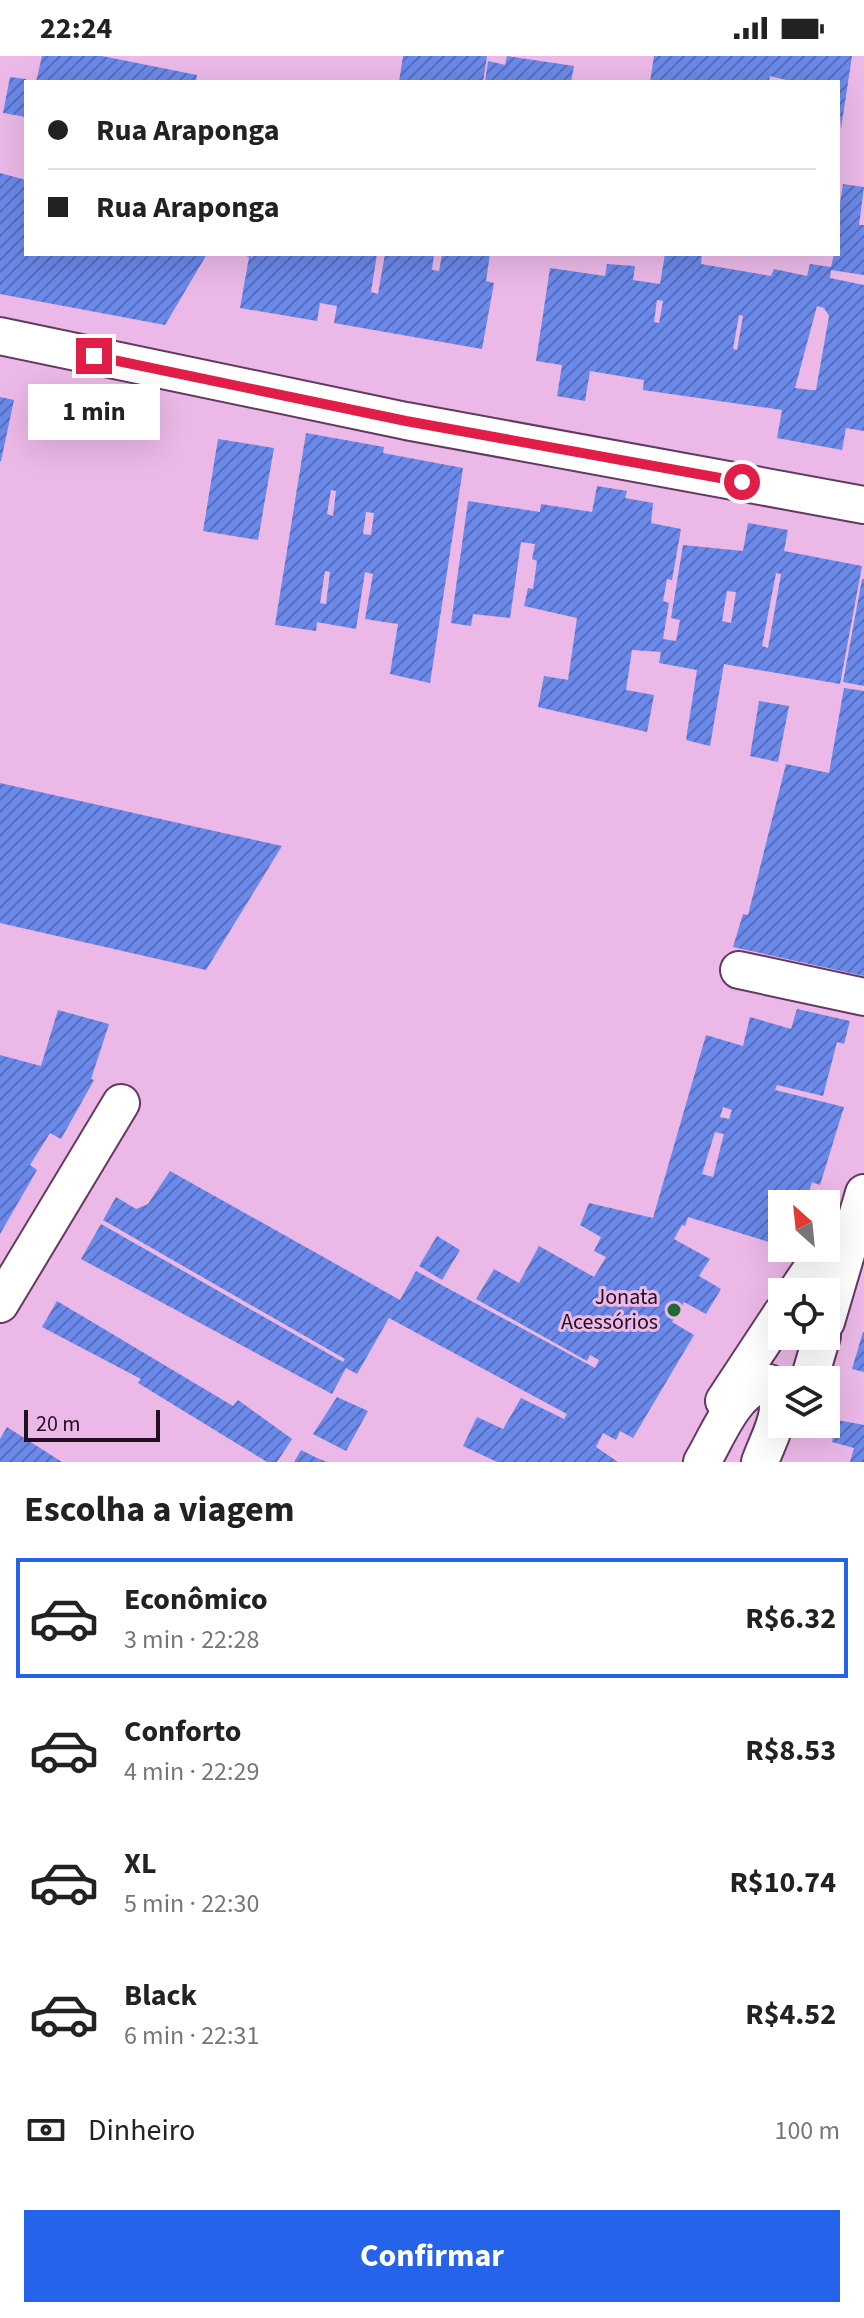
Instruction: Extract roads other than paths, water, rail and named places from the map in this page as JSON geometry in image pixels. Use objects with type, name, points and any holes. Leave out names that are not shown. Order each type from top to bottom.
[{"type":"street","points":[[0,336],[406,421],[864,505]]},
{"type":"street","points":[[739,970],[864,997]]},
{"type":"street","points":[[0,1304],[121,1103]]},
{"type":"street","points":[[840,1227],[864,1192]]},
{"type":"street","points":[[839,1278],[864,1192]]},
{"type":"street","points":[[683,1462],[768,1334]]},
{"type":"street","points":[[702,1462],[743,1393],[755,1384],[769,1383],[779,1394],[780,1406],[760,1462]]},
{"type":"street","points":[[785,1462],[792,1438]]},
{"type":"place","name":"Jonata Acessórios","points":[[674,1310]]}]
